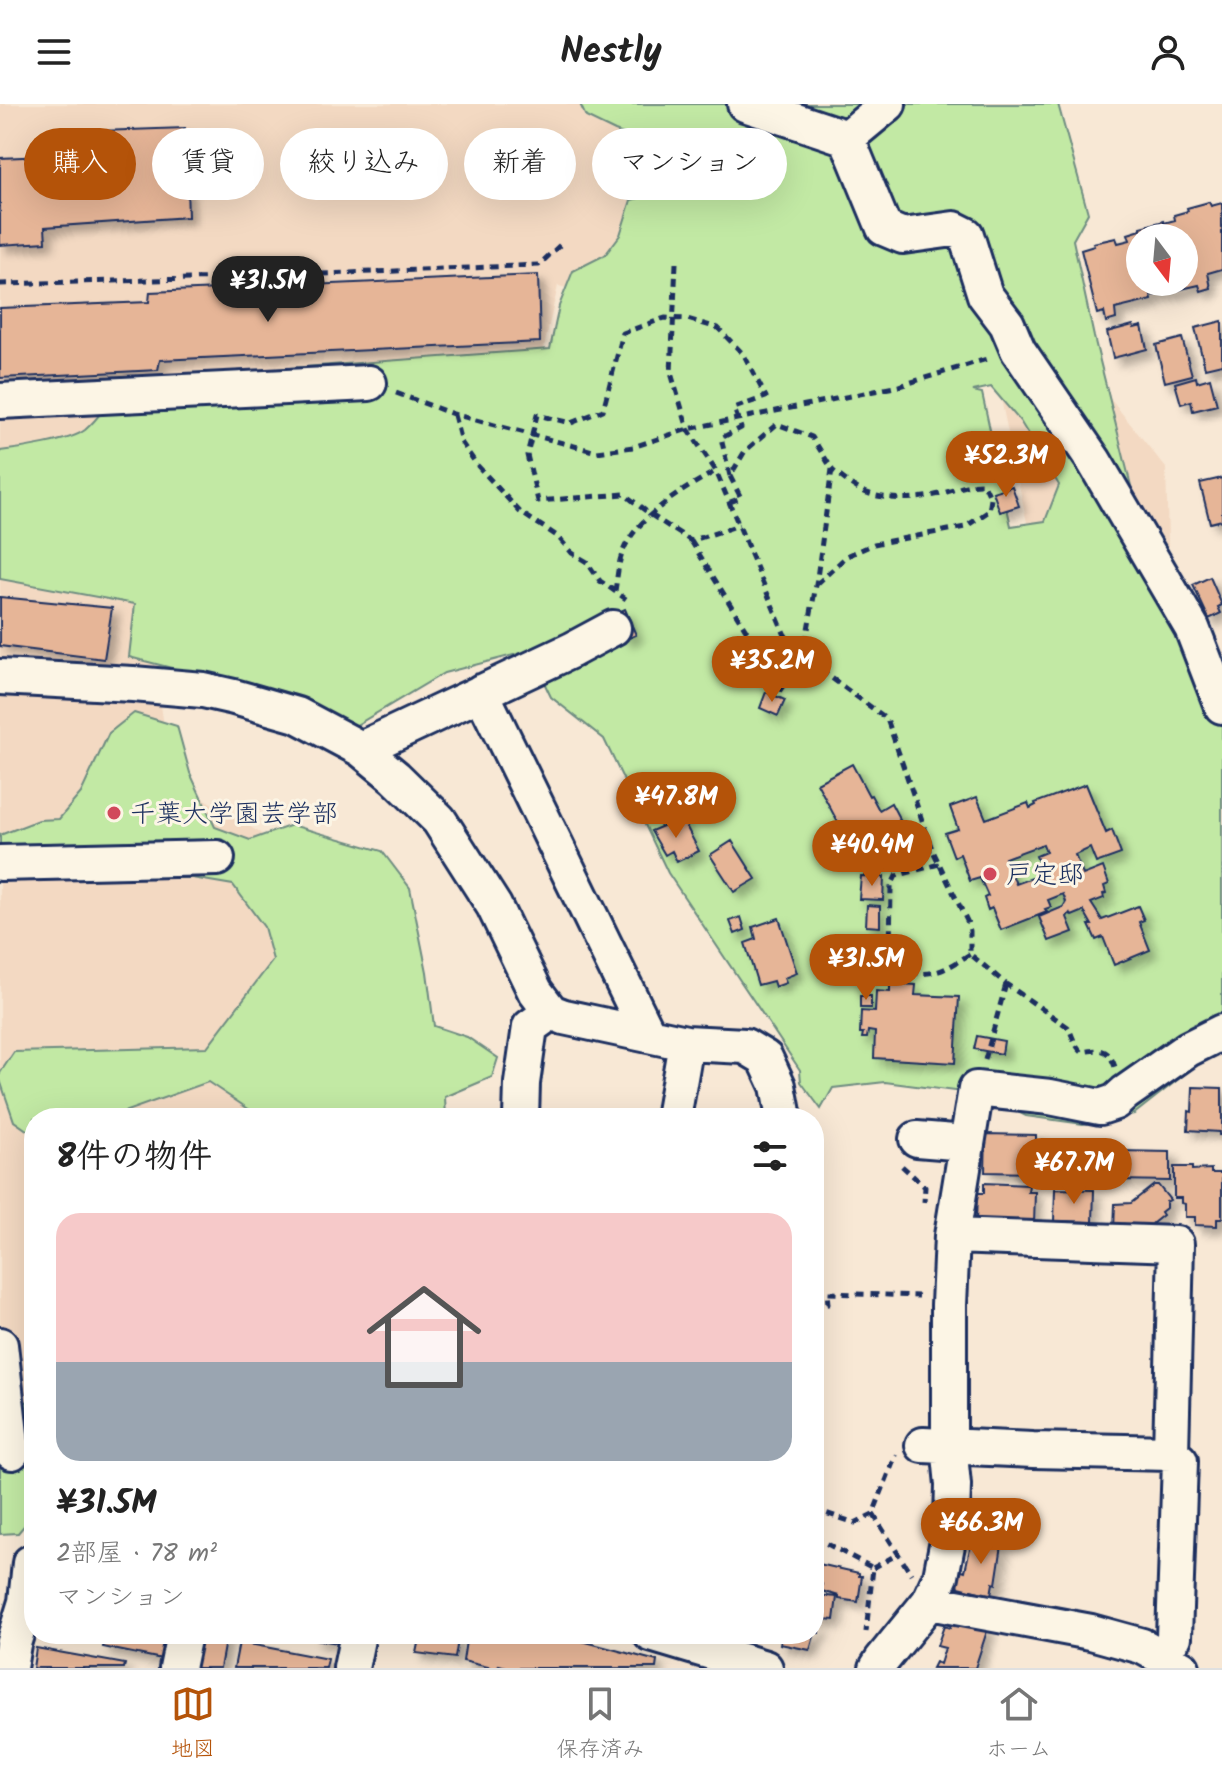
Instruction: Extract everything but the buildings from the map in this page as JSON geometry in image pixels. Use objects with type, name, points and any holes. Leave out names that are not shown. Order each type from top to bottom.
[{"type":"street","points":[[745,104],[847,138],[884,228],[903,236],[954,229],[966,235],[985,295],[1007,324],[1018,350],[1094,461],[1192,628],[1222,706]]},
{"type":"street","points":[[847,138],[888,104]]},
{"type":"street","points":[[0,401],[369,383]]},
{"type":"street","points":[[361,749],[572,650],[621,615]]},
{"type":"street","points":[[0,677],[203,690],[297,715],[361,749],[439,820],[494,906],[535,991],[551,1012],[686,1043],[745,1046],[765,1058],[778,1086],[782,1108]]},
{"type":"street","points":[[481,692],[648,1034]]},
{"type":"street","points":[[0,863],[217,858]]},
{"type":"street","points":[[521,1108],[530,1027],[551,1012]]},
{"type":"street","points":[[877,1668],[923,1592],[941,1576],[952,1519],[953,1485],[927,1448],[949,1305],[952,1236],[976,1089],[1050,1097],[1100,1107],[1115,1102],[1188,1049],[1222,1032]]},
{"type":"street","points":[[675,1108],[686,1043]]},
{"type":"street","points":[[909,1152],[966,1143]]},
{"type":"street","points":[[952,1236],[1176,1244],[1171,1453]]},
{"type":"street","points":[[0,1345],[12,1452]]},
{"type":"street","points":[[923,1592],[1178,1653],[1180,1461],[1171,1453],[927,1448]]},
{"type":"street","points":[[21,1564],[24,1587]]},
{"type":"street","points":[[9,1668],[24,1608]]},
{"type":"street","points":[[177,1668],[182,1644]]},
{"type":"street","points":[[351,1668],[356,1644]]},
{"type":"street","points":[[696,1650],[765,1668]]},
{"type":"path","points":[[0,284],[539,265],[562,243]]},
{"type":"path","points":[[676,263],[671,373],[688,429],[716,471],[792,646],[887,719],[932,849],[968,923],[970,954]]},
{"type":"path","points":[[730,502],[741,498],[730,476],[721,438],[741,428],[734,408],[766,397],[744,355],[718,328],[687,319],[665,318],[623,333],[603,410],[571,423],[537,415],[527,455],[538,501],[624,494],[691,541],[782,688]]},
{"type":"path","points":[[369,383],[453,414],[597,452],[633,447],[688,429],[899,386],[1018,350]]},
{"type":"path","points":[[453,414],[461,442],[477,465],[520,512],[557,536],[572,553],[587,562],[600,581],[615,591]]},
{"type":"path","points":[[730,476],[745,451],[777,424],[812,437],[832,469],[870,494],[904,498],[937,495],[973,483],[984,484],[993,498],[989,511],[965,527],[874,544],[847,556],[816,585]]},
{"type":"path","points":[[776,696],[803,657],[832,469]]},
{"type":"path","points":[[621,615],[615,591],[622,551],[640,524],[680,491],[716,471]]},
{"type":"path","points":[[691,541],[739,525]]},
{"type":"path","points":[[876,861],[932,849]]},
{"type":"path","points":[[939,864],[896,876],[891,886],[890,955],[900,971],[924,975],[946,969],[970,954]]},
{"type":"path","points":[[970,954],[1006,984],[1068,1027],[1075,1046],[1082,1052],[1100,1049],[1108,1053],[1125,1093]]},
{"type":"path","points":[[976,1089],[1006,984]]},
{"type":"path","points":[[909,1152],[925,1187]]},
{"type":"path","points":[[824,1293],[919,1296]]},
{"type":"path","points":[[824,1305],[828,1304],[827,1293]]},
{"type":"path","points":[[824,1512],[855,1523],[873,1514],[896,1455],[927,1448]]},
{"type":"path","points":[[873,1514],[923,1592]]},
{"type":"path","points":[[824,1542],[873,1568]]},
{"type":"path","points":[[873,1568],[898,1554]]},
{"type":"path","points":[[865,1635],[873,1568]]},
{"type":"shaded area","name":"千葉大学園芸学部","points":[[0,104],[1028,104],[1099,385],[1166,468],[1169,576],[1052,642],[997,380],[558,286],[519,456],[231,622],[160,699],[172,779],[283,847],[398,1108],[24,1108],[24,1513],[0,1515]]},
{"type":"green space","points":[[580,104],[1058,104],[1088,213],[1073,240],[1135,502],[1222,724],[1222,1045],[1134,1114],[1083,1124],[1026,1116],[969,1088],[962,1092],[885,1082],[833,1088],[820,1108],[801,1082],[800,1070],[668,873],[604,739],[551,697],[529,651],[444,673],[353,727],[315,705],[129,657],[135,604],[0,579],[0,451],[57,441],[85,430],[101,413],[123,380],[550,349],[559,306],[573,271],[605,255],[620,235],[631,200],[787,200],[787,128],[609,128],[586,117]],"holes":[[[991,387],[1020,421],[1059,485],[1045,521],[1011,526],[982,393],[973,391]]]},
{"type":"green space","points":[[134,713],[177,726],[190,773],[215,827],[250,840],[292,825],[382,851],[410,888],[434,1026],[467,1037],[498,1058],[492,1077],[445,1097],[446,1108],[247,1108],[208,1082],[135,1108],[24,1108],[24,1128],[14,1121],[0,1073],[14,1052],[207,1047],[273,960],[264,927],[233,885],[192,878],[4,878],[0,864],[0,835],[39,820],[59,819],[81,793],[109,733]]},
{"type":"green space","points":[[24,1404],[24,1526],[18,1533],[0,1534],[0,1427]]},
{"type":"place","name":"千葉大学園芸学部","points":[[114,813]]},
{"type":"place","name":"戸定邸","points":[[990,874]]}]
